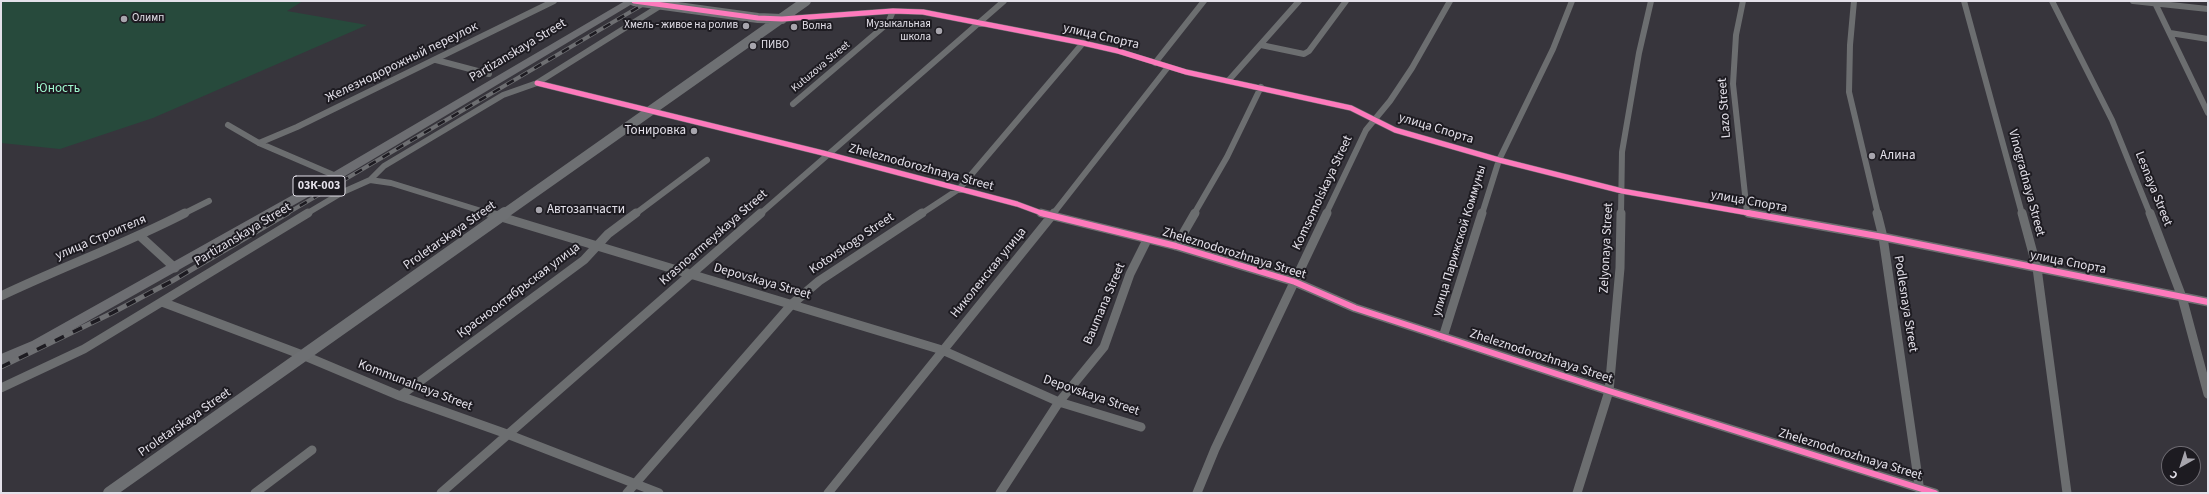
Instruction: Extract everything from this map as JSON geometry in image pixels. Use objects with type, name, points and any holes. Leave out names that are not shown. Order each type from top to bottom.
[{"type":"main road","name":"Partizanskaya Street","points":[[1,360],[37,344],[175,268],[336,176],[633,1]]},
{"type":"street","name":"Железнодорожный переулок","points":[[259,143],[297,127],[554,1]]},
{"type":"street","name":"улица Спорта","points":[[633,1],[758,18],[782,19],[893,11],[923,12],[979,22],[1083,43],[1155,62],[1168,67],[1351,108],[1376,119],[1395,130],[1499,160],[1622,190],[1883,237],[2208,302]]},
{"type":"street","name":"Proletarskaya Street","points":[[109,493],[806,1]]},
{"type":"street","name":"Krasnoarmeyskaya Street","points":[[441,493],[827,154],[1004,1]]},
{"type":"street","points":[[1155,62],[1204,1]]},
{"type":"street","points":[[1229,80],[1299,1]]},
{"type":"street","points":[[1261,45],[1304,54],[1309,51],[1346,1]]},
{"type":"street","name":"Komsomolskaya Street","points":[[1197,493],[1366,130],[1376,119],[1413,65],[1450,1]]},
{"type":"street","name":"улица Парижской Коммуны","points":[[1443,337],[1499,160],[1554,49],[1572,1]]},
{"type":"street","name":"Zelyonaya Street","points":[[1577,493],[1609,391],[1620,268],[1622,152],[1639,53],[1651,1]]},
{"type":"street","name":"Lazo Street","points":[[1743,1],[1736,35],[1733,84],[1747,213]]},
{"type":"street","name":"Podlesnaya Street","points":[[1854,1],[1850,45],[1849,92],[1883,237],[1920,491]]},
{"type":"street","name":"Vinogradnaya Street","points":[[1964,1],[2037,268],[2067,493]]},
{"type":"street","name":"Lesnaya Street","points":[[2052,1],[2112,120],[2182,297],[2208,394]]},
{"type":"street","points":[[2133,1],[2208,9]]},
{"type":"street","points":[[2159,3],[2170,33],[2208,113]]},
{"type":"street","name":"Partizanskaya Street","points":[[1,388],[84,349],[343,192],[370,180],[375,173],[384,166],[504,95],[537,83],[654,4]]},
{"type":"street","name":"Kutuzova Street","points":[[793,104],[888,23],[893,11]]},
{"type":"street","points":[[2170,33],[2208,39]]},
{"type":"street","name":"Kotovskogo Street","points":[[627,493],[792,304],[819,280],[959,190],[1083,43]]},
{"type":"street","points":[[436,60],[489,74]]},
{"type":"street","name":"Николенская улица","points":[[828,493],[1051,216],[1168,67]]},
{"type":"street","name":"Zheleznodorozhnaya Street","points":[[537,83],[827,154],[959,190],[1017,204],[1051,216],[1176,246],[1294,282],[1355,308],[1443,337],[1920,491],[1935,493]]},
{"type":"street","points":[[1176,246],[1227,157],[1261,87]]},
{"type":"street","points":[[228,125],[259,143],[336,176]]},
{"type":"street","name":"Краснооктябрьская улица","points":[[400,396],[584,260],[608,234],[707,160]]},
{"type":"street","name":"Depovskaya Street","points":[[370,180],[391,183],[500,218],[942,350],[1059,402],[1141,427]]},
{"type":"street","name":"улица Строителя","points":[[1,296],[58,269],[140,236],[209,201]]},
{"type":"street","points":[[140,236],[175,268]]},
{"type":"street","name":"Baumana Street","points":[[1000,493],[1059,402],[1104,347],[1130,274],[1147,240]]},
{"type":"street","name":"Kommunalnaya Street","points":[[162,302],[305,356],[400,396],[507,434],[659,493]]},
{"type":"street","points":[[255,493],[312,450]]},
{"type":"green space","name":"Юность","points":[[1,1],[303,1],[287,11],[367,25],[153,118],[60,149],[1,143]]},
{"type":"railway","points":[[286,214],[649,1]]},
{"type":"railway","points":[[1,367],[112,313],[172,281],[288,213]]},
{"type":"cycle path","points":[[634,1],[758,18],[782,19],[893,11],[923,12],[1083,43],[1118,51],[1186,72],[1351,108],[1376,119],[1395,130],[1499,160],[1622,191],[1883,237],[2208,302]]},
{"type":"cycle path","points":[[537,83],[827,154],[1017,204],[1051,217],[1176,246],[1295,282],[1355,308],[1609,391],[1935,493]]},
{"type":"place","name":"Олимп","points":[[124,19]]},
{"type":"place","name":"Хмель - живое на ролив","points":[[746,26]]},
{"type":"place","name":"Волна","points":[[794,27]]},
{"type":"place","name":"Музыкальная школа","points":[[939,31]]},
{"type":"place","name":"ПИВО","points":[[753,46]]},
{"type":"place","name":"Тонировка","points":[[694,131]]},
{"type":"place","name":"Алина","points":[[1872,156]]},
{"type":"place","name":"Автозапчасти","points":[[539,210]]}]
